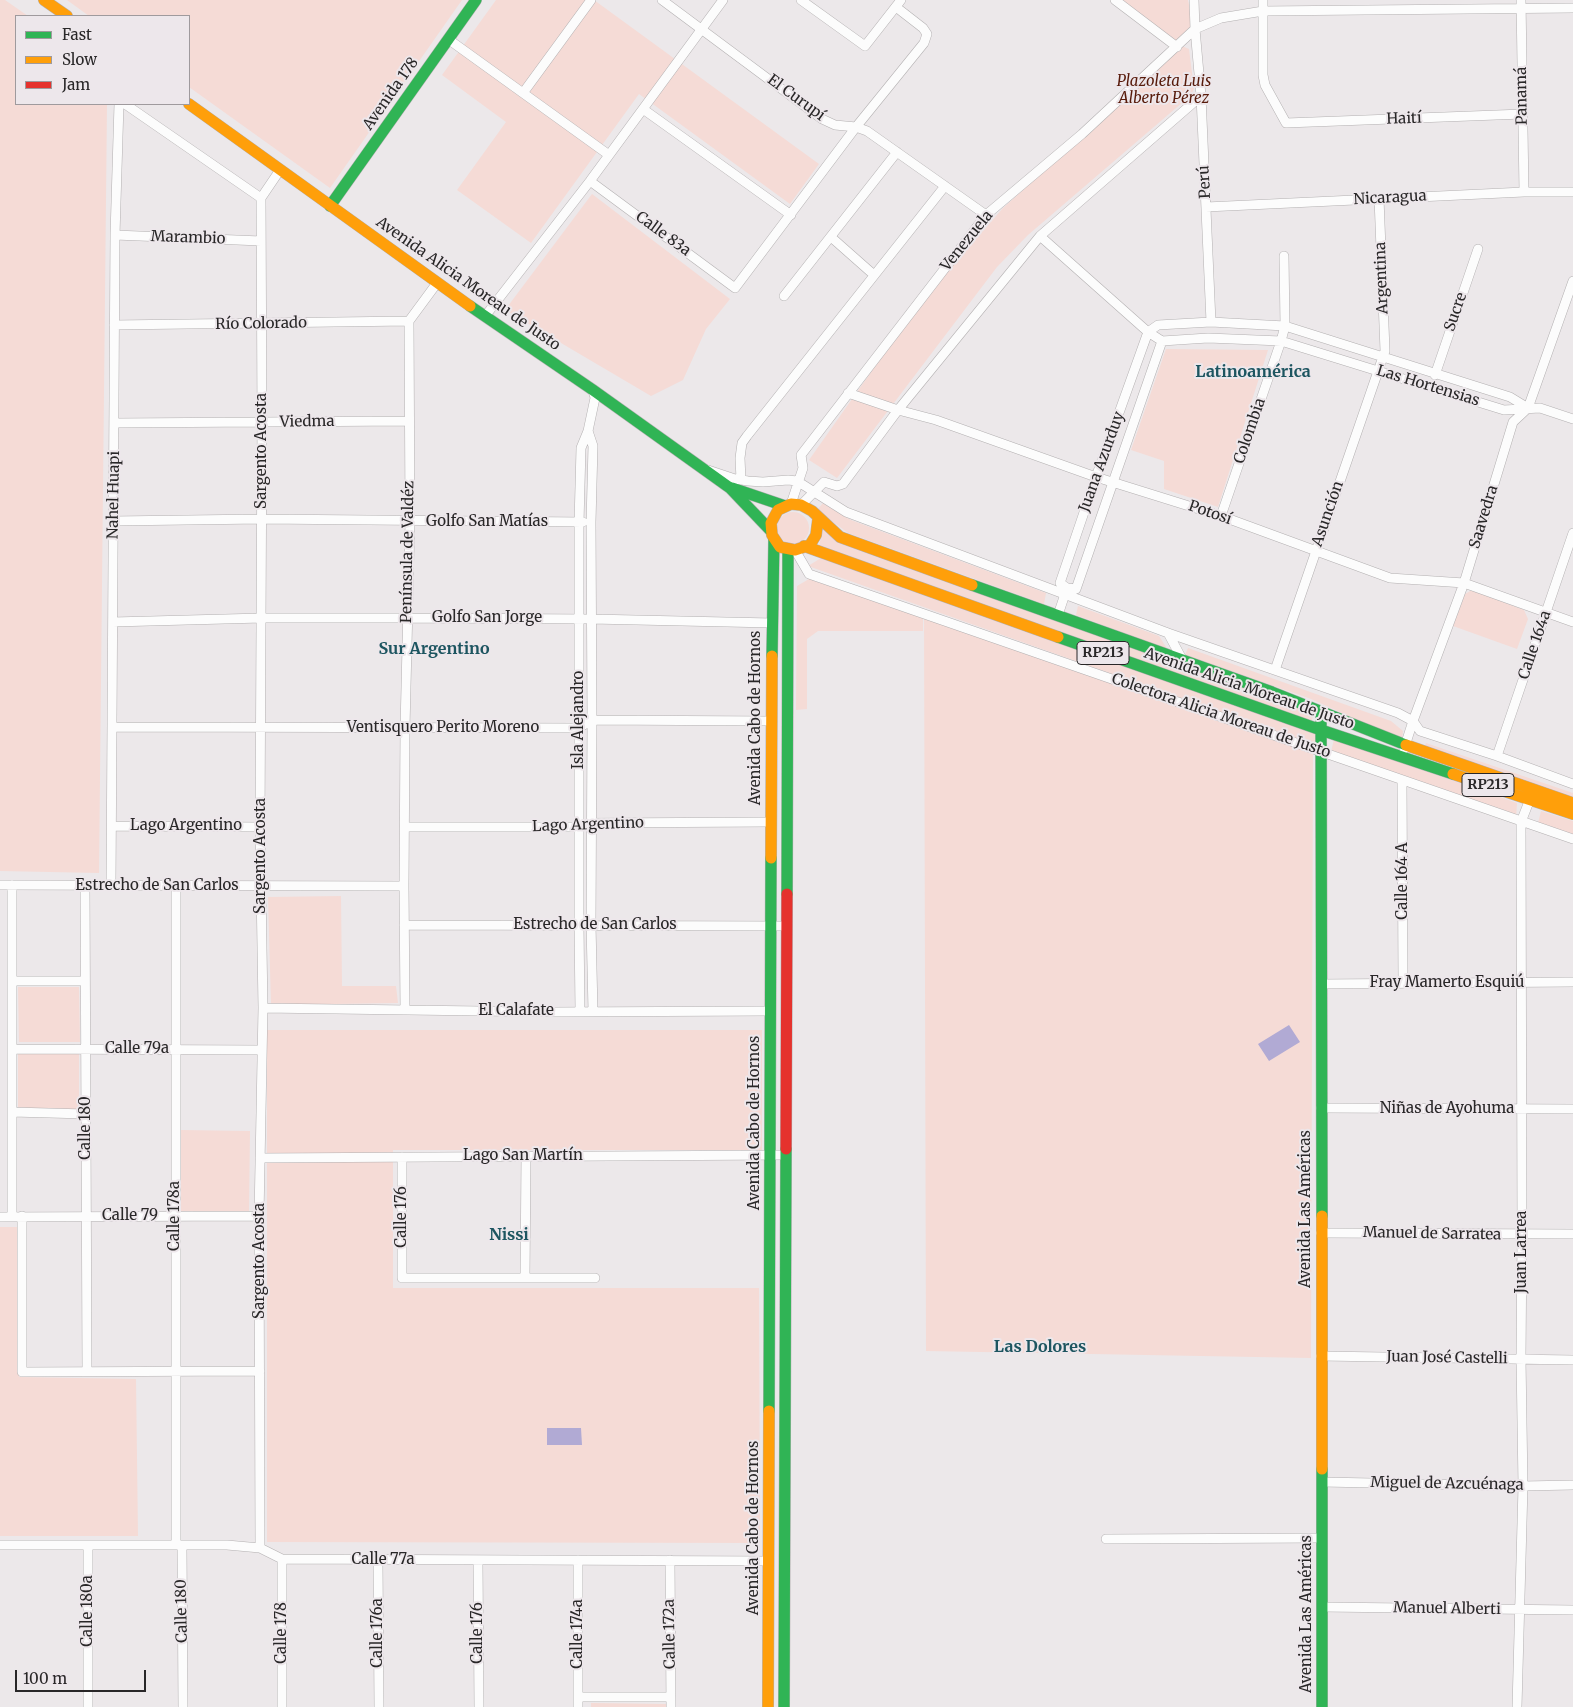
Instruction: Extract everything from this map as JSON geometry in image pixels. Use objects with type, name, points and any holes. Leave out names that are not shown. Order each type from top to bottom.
[{"type":"main road","points":[[44,0],[66,15]]},
{"type":"main road","name":"Avenida 178","points":[[330,206],[476,0]]},
{"type":"main road","name":"Avenida Alicia Moreau de Justo","points":[[190,105],[437,283],[486,315],[730,488],[773,535],[780,547],[796,549],[843,562],[1321,730],[1573,814]]},
{"type":"main road","name":"Avenida Alicia Moreau de Justo","points":[[730,488],[812,512],[840,537],[925,569],[1182,659],[1272,692],[1405,745],[1573,804]]},
{"type":"main road","points":[[773,535],[771,523],[774,516],[778,510],[792,505]]},
{"type":"main road","points":[[796,549],[810,545],[814,540],[818,519]]},
{"type":"main road","name":"Avenida Cabo de Hornos","points":[[768,1707],[773,535]]},
{"type":"main road","name":"Avenida Cabo de Hornos","points":[[784,1707],[786,926],[796,549]]},
{"type":"main road","name":"Avenida Las Américas","points":[[1321,712],[1322,1707]]},
{"type":"street","points":[[523,93],[591,0]]},
{"type":"street","name":"El Curupí","points":[[662,0],[822,119],[835,125],[856,126],[867,131],[986,215]]},
{"type":"street","points":[[486,315],[590,181],[723,0]]},
{"type":"street","points":[[643,109],[791,215],[856,126],[924,43],[927,34],[899,4],[865,46],[801,0]]},
{"type":"street","points":[[1115,0],[1177,47]]},
{"type":"street","name":"Perú","points":[[1194,0],[1201,96],[1211,322]]},
{"type":"street","points":[[1263,0],[1263,11]]},
{"type":"street","name":"Venezuela","points":[[792,505],[803,468],[801,455],[986,215],[1082,134],[1195,30],[1221,18],[1263,11],[1522,5],[1573,8]]},
{"type":"street","name":"Panamá","points":[[1522,5],[1524,192]]},
{"type":"street","name":"Haití","points":[[1263,11],[1263,75],[1265,85],[1286,124],[1522,114]]},
{"type":"street","points":[[448,39],[609,155]]},
{"type":"street","points":[[792,505],[824,482],[837,486],[843,484],[898,410],[1040,236],[1201,96]]},
{"type":"street","name":"Nahel Huapi","points":[[111,886],[115,235],[120,105]]},
{"type":"street","points":[[126,105],[261,198],[280,170]]},
{"type":"street","points":[[784,296],[897,152]]},
{"type":"street","name":"Calle 83a","points":[[590,181],[736,288],[791,215]]},
{"type":"street","points":[[741,480],[740,458],[742,444],[746,436],[945,186]]},
{"type":"street","name":"Nicaragua","points":[[1206,207],[1524,192],[1573,192]]},
{"type":"street","name":"Sargento Acosta","points":[[260,1548],[259,1216],[263,1008],[260,886],[262,618],[261,198]]},
{"type":"street","name":"Argentina","points":[[1379,198],[1385,351],[1382,358]]},
{"type":"street","name":"Marambio","points":[[115,235],[261,241]]},
{"type":"street","points":[[1040,236],[1148,332],[1162,341]]},
{"type":"street","points":[[831,237],[874,275]]},
{"type":"street","name":"Sucre","points":[[1435,374],[1478,249]]},
{"type":"street","name":"Colombia","points":[[1221,516],[1285,326],[1284,256]]},
{"type":"street","name":"Saavedra","points":[[1402,757],[1413,721],[1464,583],[1513,422],[1528,408],[1573,281]]},
{"type":"street","points":[[409,321],[437,283]]},
{"type":"street","name":"Río Colorado","points":[[114,325],[409,321]]},
{"type":"street","name":"Península de Valdéz","points":[[405,1010],[405,728],[410,522],[409,321]]},
{"type":"street","name":"Las Hortensias","points":[[1148,332],[1158,325],[1211,322],[1285,326],[1510,397],[1528,408]]},
{"type":"street","name":"Juana Azurduy","points":[[1066,592],[1060,583],[1148,332]]},
{"type":"street","name":"Las Hortensias","points":[[1162,341],[1208,338],[1281,341],[1504,410],[1528,408]]},
{"type":"street","name":"Juana Azurduy","points":[[1066,592],[1076,589],[1162,341]]},
{"type":"street","name":"Asunción","points":[[1275,670],[1382,358]]},
{"type":"street","name":"Isla Alejandro","points":[[580,1011],[579,523],[581,448],[588,431],[595,398],[593,390]]},
{"type":"street","name":"Potosí","points":[[848,392],[898,410],[936,420],[1096,477],[1221,516],[1390,578],[1464,583],[1546,614],[1573,622]]},
{"type":"street","points":[[1528,408],[1540,408],[1573,419]]},
{"type":"street","name":"Viedma","points":[[115,423],[408,421]]},
{"type":"street","name":"Isla Alejandro","points":[[588,431],[593,446],[591,522],[592,1011]]},
{"type":"street","points":[[699,466],[741,480],[762,482],[798,481],[846,512],[1066,592],[1168,633],[1398,713],[1413,721],[1420,731],[1497,756],[1573,784]]},
{"type":"street","name":"Golfo San Matías","points":[[113,521],[591,522]]},
{"type":"street","name":"Calle 164a","points":[[1497,756],[1573,533]]},
{"type":"street","name":"Colectora Alicia Moreau de Justo","points":[[796,549],[809,574],[1573,840]]},
{"type":"street","name":"Juana Azurduy","points":[[1058,615],[1066,592]]},
{"type":"street","name":"Golfo San Jorge","points":[[113,622],[262,618],[408,618],[591,619],[772,623]]},
{"type":"street","points":[[1168,633],[1182,659]]},
{"type":"street","points":[[579,728],[592,720],[771,721]]},
{"type":"street","name":"Ventisquero Perito Moreno","points":[[112,727],[579,728]]},
{"type":"street","name":"Calle 164 A","points":[[1402,781],[1403,982]]},
{"type":"street","name":"Juan Larrea","points":[[1517,1707],[1523,1486],[1521,1359],[1521,822],[1530,799]]},
{"type":"street","name":"Lago Argentino","points":[[405,827],[579,827],[591,823],[771,822]]},
{"type":"street","name":"Lago Argentino","points":[[112,826],[260,826]]},
{"type":"street","name":"Estrecho de San Carlos","points":[[0,885],[404,886]]},
{"type":"street","points":[[12,885],[12,1216]]},
{"type":"street","name":"Calle 180","points":[[85,886],[87,1371]]},
{"type":"street","name":"Calle 178a","points":[[176,886],[175,1371],[179,1546]]},
{"type":"street","name":"Estrecho de San Carlos","points":[[404,925],[786,926]]},
{"type":"street","points":[[12,981],[85,982]]},
{"type":"street","name":"Fray Mamerto Esquiú","points":[[1321,984],[1573,982]]},
{"type":"street","name":"El Calafate","points":[[263,1008],[770,1011]]},
{"type":"street","name":"Calle 79a","points":[[12,1049],[262,1050]]},
{"type":"street","name":"Niñas de Ayohuma","points":[[1321,1108],[1573,1109]]},
{"type":"street","points":[[12,1112],[86,1114]]},
{"type":"street","name":"Lago San Martín","points":[[260,1158],[785,1155]]},
{"type":"street","points":[[526,1156],[525,1278],[595,1278]]},
{"type":"street","name":"Calle 176","points":[[402,1157],[402,1278],[525,1278]]},
{"type":"street","name":"Calle 79","points":[[0,1216],[259,1216]]},
{"type":"street","points":[[22,1216],[22,1372],[260,1371]]},
{"type":"street","name":"Manuel de Sarratea","points":[[1321,1233],[1573,1234]]},
{"type":"street","name":"Juan José Castelli","points":[[1322,1356],[1573,1360]]},
{"type":"street","name":"Miguel de Azcuénaga","points":[[1322,1482],[1523,1486],[1573,1485]]},
{"type":"street","points":[[1106,1539],[1322,1538]]},
{"type":"street","name":"Calle 77a","points":[[0,1545],[227,1545],[260,1548],[282,1559],[769,1561]]},
{"type":"street","name":"Calle 180a","points":[[88,1545],[88,1707]]},
{"type":"street","name":"Calle 180","points":[[179,1546],[183,1707]]},
{"type":"street","name":"Calle 178","points":[[282,1559],[282,1707]]},
{"type":"street","name":"Calle 176a","points":[[378,1560],[379,1707]]},
{"type":"street","name":"Calle 176","points":[[478,1560],[479,1707]]},
{"type":"street","name":"Calle 174a","points":[[578,1560],[578,1707]]},
{"type":"street","name":"Calle 172a","points":[[670,1560],[671,1702]]},
{"type":"street","name":"Manuel Alberti","points":[[1322,1607],[1573,1610]]},
{"type":"street","points":[[578,1697],[671,1702]]},
{"type":"green space","points":[[0,0],[5,0],[27,15],[15,15],[15,105],[107,105],[99,873],[0,871]]},
{"type":"green space","points":[[67,0],[462,0],[330,188],[190,88],[190,15],[88,15]]},
{"type":"green space","points":[[496,0],[594,0],[819,164],[790,204],[639,94],[531,243],[457,190],[506,122],[442,75]]},
{"type":"green space","points":[[1110,0],[1188,0],[1193,23],[1174,48]]},
{"type":"green space","name":"Plazoleta Luis Alberto Pérez","points":[[1182,46],[1189,49],[1194,89],[1190,96],[1028,235],[997,267],[837,478],[809,460],[919,304],[1003,208]]},
{"type":"green space","points":[[592,194],[730,299],[706,329],[683,380],[651,396],[505,310]]},
{"type":"green space","points":[[1166,349],[1268,350],[1218,507],[1164,489],[1164,461],[1131,450]]},
{"type":"green space","points":[[823,503],[851,520],[1046,593],[1044,604],[848,533],[817,510]]},
{"type":"green space","points":[[793,512],[799,513],[804,517],[808,522],[808,534],[804,539],[799,543],[793,544],[787,543],[782,539],[778,534],[777,528],[778,522],[782,517],[787,513]]},
{"type":"green space","points":[[823,529],[1314,713],[1311,723],[819,546]]},
{"type":"green space","points":[[821,558],[1316,732],[1315,746],[808,566]]},
{"type":"green space","points":[[809,579],[923,616],[923,631],[818,631],[807,639],[807,709],[796,710],[797,586]]},
{"type":"green space","points":[[1472,590],[1524,610],[1528,619],[1517,649],[1453,626],[1465,594]]},
{"type":"green space","points":[[1078,606],[1159,636],[1168,650],[1076,615]]},
{"type":"green space","points":[[924,614],[1313,748],[1311,1358],[926,1351]]},
{"type":"green space","points":[[1188,648],[1391,721],[1403,731],[1402,740],[1311,699],[1185,655]]},
{"type":"green space","points":[[1334,739],[1517,803],[1516,819],[1330,756]]},
{"type":"green space","points":[[1426,743],[1573,793],[1573,799],[1424,749]]},
{"type":"green space","points":[[1541,811],[1573,821],[1573,840],[1537,827]]},
{"type":"green space","points":[[341,896],[342,986],[396,986],[398,1003],[271,1005],[268,897]]},
{"type":"green space","points":[[18,987],[79,987],[80,1042],[19,1042]]},
{"type":"green space","points":[[267,1030],[762,1030],[762,1150],[393,1150],[393,1288],[759,1288],[760,1543],[267,1542]]},
{"type":"green space","points":[[18,1053],[79,1053],[79,1109],[18,1109]]},
{"type":"green space","points":[[181,1130],[250,1131],[249,1211],[181,1211]]},
{"type":"green space","points":[[0,1227],[21,1227],[19,1377],[136,1379],[138,1536],[0,1536]]},
{"type":"green space","points":[[591,1703],[666,1704],[666,1707],[591,1707]]},
{"type":"shaded area","points":[[1289,1025],[1300,1042],[1269,1061],[1258,1044]]},
{"type":"shaded area","points":[[547,1428],[581,1428],[582,1445],[547,1445]]},
{"type":"traffic: fast","points":[[330,206],[476,0]]},
{"type":"traffic: fast","points":[[470,306],[593,390],[730,488],[771,531]]},
{"type":"traffic: fast","points":[[732,488],[785,506]]},
{"type":"traffic: fast","points":[[772,656],[774,539]]},
{"type":"traffic: fast","points":[[787,894],[788,549]]},
{"type":"traffic: fast","points":[[972,585],[1272,692],[1406,745]]},
{"type":"traffic: fast","points":[[1058,637],[1321,730],[1453,774]]},
{"type":"traffic: fast","points":[[1321,711],[1322,1216]]},
{"type":"traffic: fast","points":[[769,1411],[771,858]]},
{"type":"traffic: fast","points":[[784,1707],[786,1149]]},
{"type":"traffic: fast","points":[[1322,1469],[1322,1707]]},
{"type":"traffic: slow","points":[[44,0],[66,15]]},
{"type":"traffic: slow","points":[[190,105],[470,306]]},
{"type":"traffic: slow","points":[[818,519],[816,535],[810,545],[795,550],[780,547],[772,535],[771,523],[778,510],[791,504],[801,505],[812,511],[840,537],[972,585]]},
{"type":"traffic: slow","points":[[804,546],[1058,637]]},
{"type":"traffic: slow","points":[[771,858],[772,656]]},
{"type":"traffic: slow","points":[[1406,745],[1573,803]]},
{"type":"traffic: slow","points":[[1453,774],[1573,814]]},
{"type":"traffic: slow","points":[[1322,1216],[1322,1469]]},
{"type":"traffic: slow","points":[[768,1707],[769,1411]]},
{"type":"traffic: jam","points":[[786,1149],[787,894]]},
{"type":"district","name":"Latinoamérica","points":[[1253,372]]},
{"type":"district","name":"Sur Argentino","points":[[434,649]]},
{"type":"district","name":"Nissi","points":[[509,1235]]},
{"type":"district","name":"Las Dolores","points":[[1040,1347]]}]
